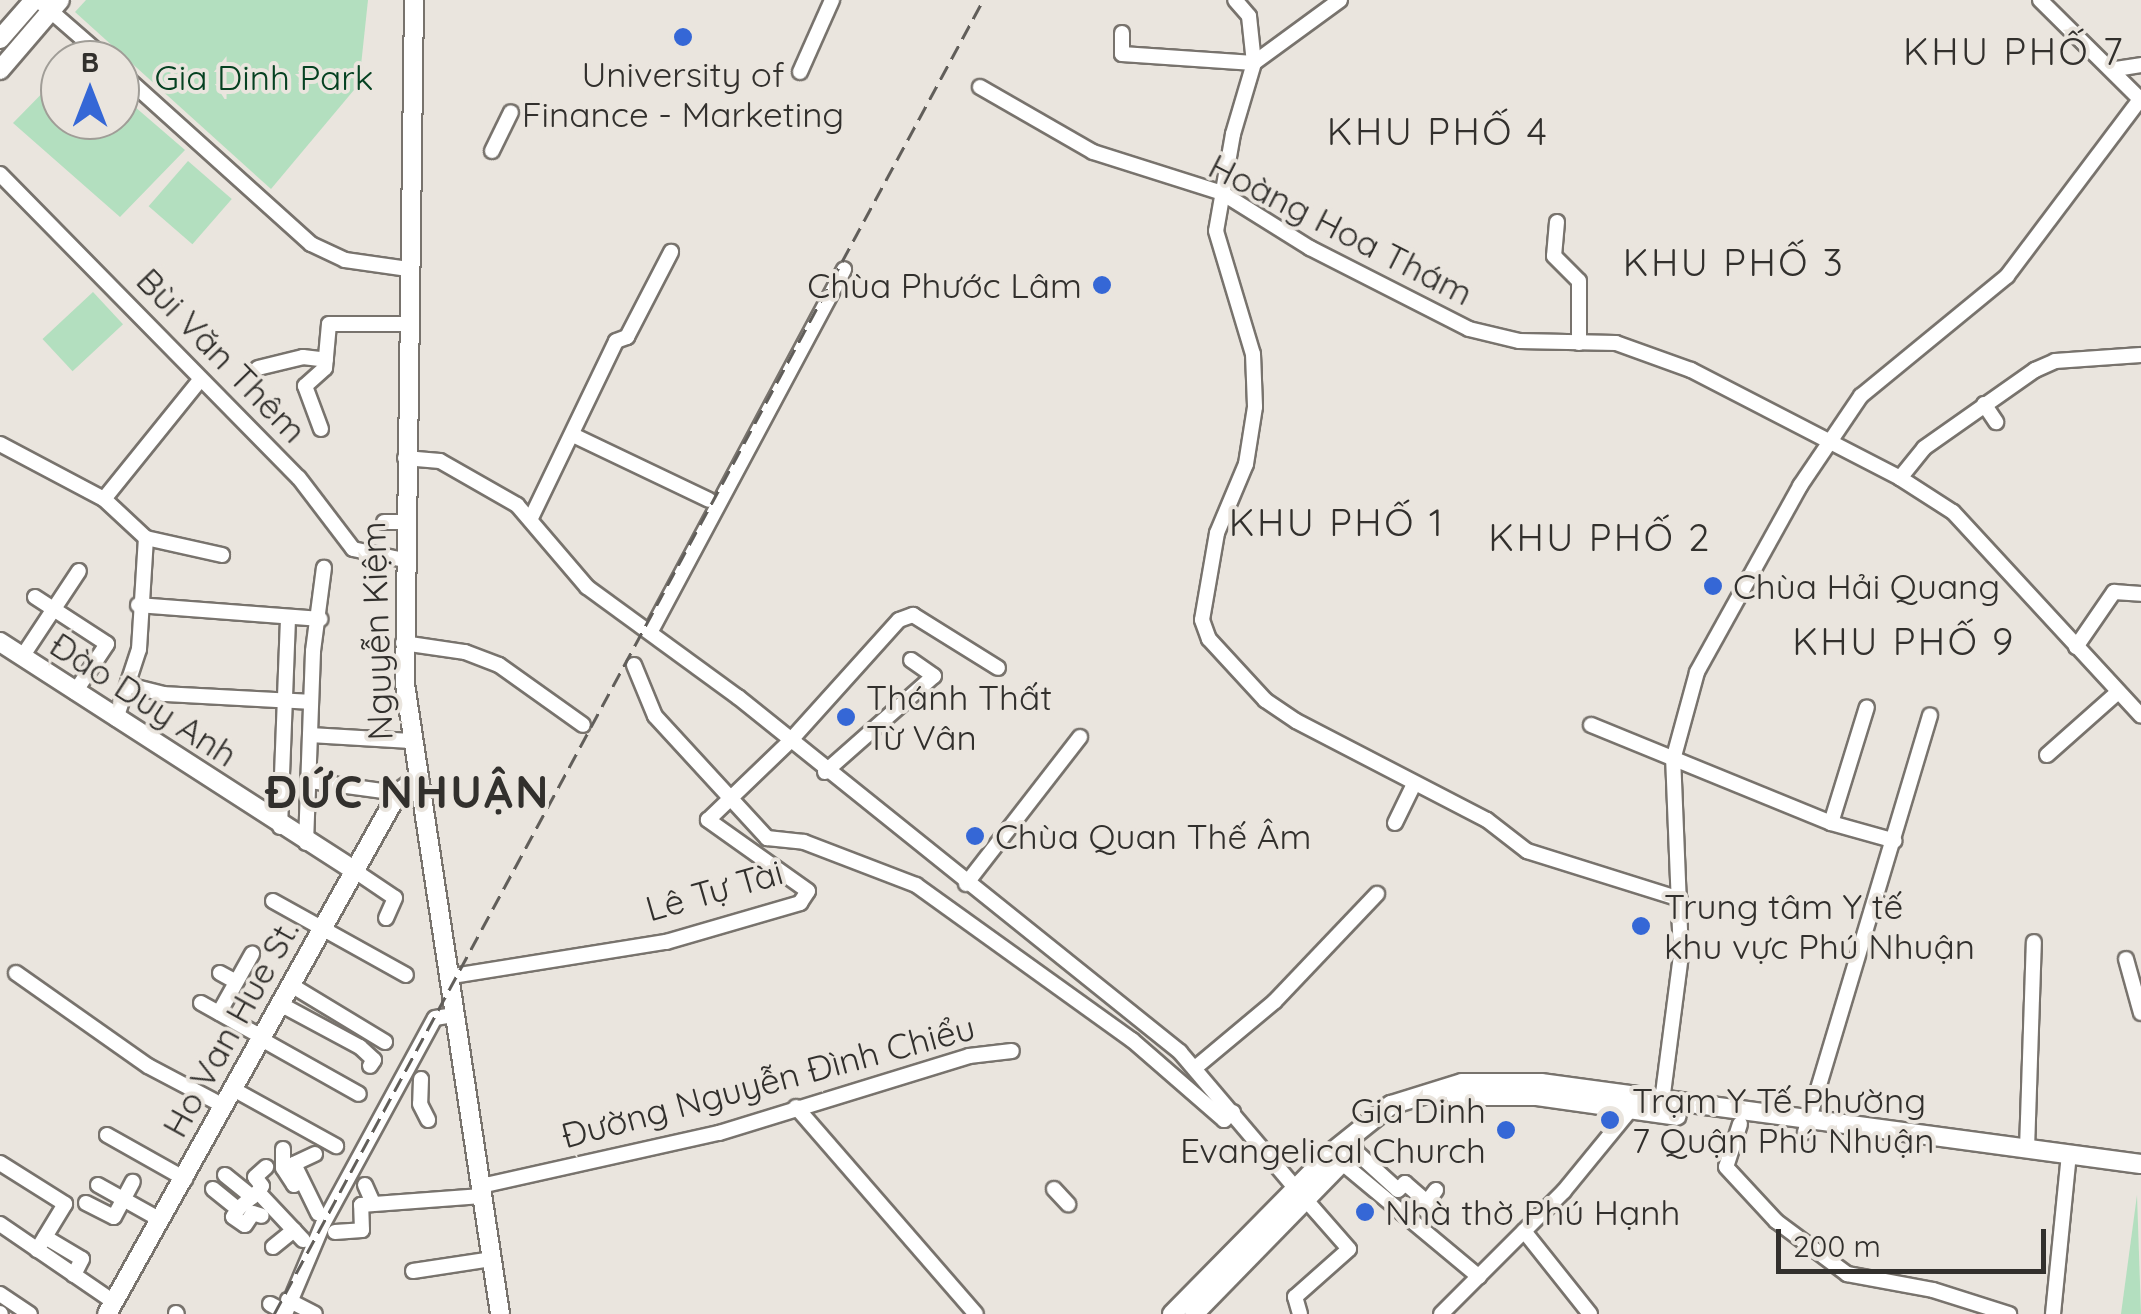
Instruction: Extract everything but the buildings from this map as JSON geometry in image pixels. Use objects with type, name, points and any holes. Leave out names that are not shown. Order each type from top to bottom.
[{"type":"main road","name":"Nguyễn Kiệm","points":[[414,0],[402,643],[410,740],[500,1314]]},
{"type":"main road","points":[[0,40],[46,3]]},
{"type":"main road","points":[[0,70],[46,3]]},
{"type":"main road","name":"Đào Duy Anh","points":[[0,642],[280,827],[355,872]]},
{"type":"main road","name":"Ho Van Hue St.","points":[[111,1308],[398,793],[417,779]]},
{"type":"main road","points":[[1172,1314],[1391,1105],[1436,1088],[1542,1083],[1636,1105]]},
{"type":"main road","points":[[1194,1314],[1301,1194],[1347,1156],[1416,1106],[1462,1094],[1636,1105],[2068,1160],[2141,1164]]},
{"type":"main road","points":[[1661,1108],[1740,1124],[1806,1126],[2027,1149],[2141,1176]]},
{"type":"street","points":[[800,72],[832,0]]},
{"type":"street","points":[[1235,0],[1249,16],[1254,63],[1216,231],[1253,354],[1255,407],[1246,464],[1217,533],[1202,620],[1210,638],[1265,700],[1414,784],[1487,820],[1527,852],[1680,899]]},
{"type":"street","points":[[1122,33],[1122,54],[1224,56],[1254,63],[1340,0]]},
{"type":"street","points":[[1661,1108],[1679,980],[1674,760],[1697,672],[1828,440],[1866,390],[2008,276],[2141,99],[2116,69],[2040,0]]},
{"type":"street","points":[[46,3],[85,40]]},
{"type":"street","points":[[2116,69],[2141,64]]},
{"type":"street","name":"Hoàng Hoa Thám","points":[[980,86],[1093,152],[1222,193],[1310,248],[1469,329],[1519,341],[1616,343],[1691,370],[1900,478],[1952,512],[2141,716]]},
{"type":"street","points":[[140,90],[311,244],[345,260],[408,269]]},
{"type":"street","points":[[492,151],[511,112]]},
{"type":"street","name":"Bùi Văn Thêm","points":[[0,174],[300,478],[354,549],[404,560]]},
{"type":"street","points":[[1556,222],[1554,256],[1579,282],[1579,342]]},
{"type":"street","points":[[531,518],[575,436],[616,341],[626,337],[671,252]]},
{"type":"street","points":[[652,630],[768,401],[844,269]]},
{"type":"street","points":[[321,429],[305,386],[326,360],[329,324],[405,324]]},
{"type":"street","points":[[1900,478],[1924,448],[1984,404],[2055,360],[2141,355]]},
{"type":"street","points":[[258,368],[303,357],[326,360]]},
{"type":"street","points":[[104,499],[202,380]]},
{"type":"street","points":[[1984,404],[1996,422]]},
{"type":"street","points":[[575,436],[709,500]]},
{"type":"street","points":[[0,444],[104,499],[146,538],[222,555]]},
{"type":"street","points":[[404,458],[440,461],[531,518],[571,572],[738,697],[825,772],[1183,1056],[1349,1249],[1295,1297],[1300,1314]]},
{"type":"street","points":[[384,522],[404,522]]},
{"type":"street","points":[[116,719],[139,649],[138,606],[146,538]]},
{"type":"street","points":[[306,842],[313,651],[324,568]]},
{"type":"street","points":[[22,658],[79,571]]},
{"type":"street","points":[[2076,647],[2114,592],[2141,594]]},
{"type":"street","points":[[35,597],[107,644],[75,692]]},
{"type":"street","points":[[138,606],[320,618]]},
{"type":"street","points":[[730,798],[790,741],[900,620],[913,615],[998,668]]},
{"type":"street","points":[[280,827],[288,617]]},
{"type":"street","points":[[402,643],[470,653],[500,665],[584,724]]},
{"type":"street","points":[[287,649],[313,651]]},
{"type":"street","points":[[825,772],[934,676],[911,660]]},
{"type":"street","points":[[634,665],[655,716],[767,838],[804,842],[929,894],[1168,1069],[1224,1120],[1233,1112]]},
{"type":"street","points":[[128,685],[164,694],[311,702]]},
{"type":"street","points":[[2047,756],[2118,692]]},
{"type":"street","points":[[1831,823],[1867,707]]},
{"type":"street","points":[[1806,1126],[1930,715]]},
{"type":"street","points":[[1591,725],[1831,823],[1895,841]]},
{"type":"street","points":[[310,735],[410,740]]},
{"type":"street","points":[[966,884],[1080,737]]},
{"type":"street","points":[[282,752],[311,752]]},
{"type":"street","points":[[310,781],[398,793]]},
{"type":"street","points":[[1395,823],[1414,784]]},
{"type":"street","name":"Lê Tự Tài","points":[[459,975],[666,942],[800,903],[808,890],[708,820],[730,798]]},
{"type":"street","points":[[282,802],[308,804]]},
{"type":"street","points":[[355,872],[394,898],[386,918]]},
{"type":"street","points":[[1195,1068],[1275,1001],[1377,894]]},
{"type":"street","points":[[273,901],[406,975]]},
{"type":"street","points":[[2027,1149],[2034,942]]},
{"type":"street","points":[[219,1013],[252,954]]},
{"type":"street","points":[[2126,959],[2141,1013]]},
{"type":"street","points":[[220,973],[236,982]]},
{"type":"street","points":[[16,974],[148,1066],[336,1146]]},
{"type":"street","points":[[291,985],[385,1042]]},
{"type":"street","points":[[201,1003],[359,1094]]},
{"type":"street","points":[[280,1004],[360,1047],[374,1060],[370,1066]]},
{"type":"street","points":[[286,1309],[325,1223],[434,1018],[455,1015]]},
{"type":"street","name":"Đường Nguyễn Đình Chiểu","points":[[373,1203],[482,1191],[719,1133],[969,1056],[1012,1051]]},
{"type":"street","points":[[1168,1069],[1183,1056]]},
{"type":"street","points":[[421,1079],[420,1104],[428,1120]]},
{"type":"street","points":[[1194,1092],[1206,1080]]},
{"type":"street","points":[[1441,1314],[1524,1232],[1636,1105]]},
{"type":"street","points":[[796,1107],[976,1314]]},
{"type":"street","points":[[1740,1124],[1726,1166],[1776,1220],[1847,1274],[1933,1290],[2009,1314]]},
{"type":"street","points":[[107,1135],[184,1179]]},
{"type":"street","points":[[283,1149],[283,1168],[294,1186],[299,1182]]},
{"type":"street","points":[[315,1154],[294,1164],[299,1182],[325,1223],[362,1230],[361,1205],[373,1203],[365,1185]]},
{"type":"street","points":[[1347,1156],[1398,1190],[1406,1183],[1427,1202],[1436,1190]]},
{"type":"street","points":[[1347,1156],[1479,1277]]},
{"type":"street","points":[[2053,1314],[2068,1160]]},
{"type":"street","points":[[0,1163],[64,1204],[41,1243]]},
{"type":"street","points":[[266,1167],[255,1177],[262,1186],[233,1216],[245,1225],[252,1214],[267,1211]]},
{"type":"street","points":[[225,1175],[255,1195],[267,1211],[298,1235],[273,1247]]},
{"type":"street","points":[[86,1202],[114,1217],[133,1182]]},
{"type":"street","points":[[98,1185],[161,1220]]},
{"type":"street","points":[[213,1189],[238,1209]]},
{"type":"street","points":[[1054,1189],[1068,1204]]},
{"type":"street","points":[[255,1234],[267,1211]]},
{"type":"street","points":[[0,1224],[82,1259],[74,1275],[111,1308]]},
{"type":"street","points":[[1524,1232],[1590,1314]]},
{"type":"street","points":[[413,1271],[491,1259]]},
{"type":"street","points":[[0,1294],[30,1314]]},
{"type":"street","points":[[270,1304],[314,1314]]},
{"type":"green space","name":"Gia Dinh Park","points":[[86,0],[368,0],[359,84],[271,189],[140,71],[140,40],[106,40],[75,12]]},
{"type":"green space","points":[[40,95],[40,140],[140,140],[140,111],[185,150],[120,217],[13,123]]},
{"type":"green space","points":[[188,161],[232,199],[192,244],[149,206]]},
{"type":"green space","points":[[93,292],[123,324],[73,371],[43,339]]},
{"type":"green space","points":[[2137,1195],[2141,1314],[2121,1314]]},
{"type":"railway","points":[[274,1314],[983,0]]},
{"type":"place","name":"University of Finance - Marketing","points":[[683,37]]},
{"type":"place","name":"Chùa Phước Lâm","points":[[1102,285]]},
{"type":"place","name":"Chùa Hải Quang","points":[[1713,586]]},
{"type":"place","name":"Thánh Thất Từ Vân","points":[[846,717]]},
{"type":"place","name":"Chùa Quan Thế Âm","points":[[975,836]]},
{"type":"place","name":"Trung tâm Y tế khu vực Phú Nhuận","points":[[1641,926]]},
{"type":"place","name":"Trạm Y Tế Phường 7 Quận Phú Nhuận","points":[[1610,1120]]},
{"type":"place","name":"Gia Dinh Evangelical Church","points":[[1506,1130]]},
{"type":"place","name":"Nhà thờ Phú Hạnh","points":[[1365,1212]]},
{"type":"district","name":"KHU PHỐ 7","points":[[2014,52]]},
{"type":"district","name":"KHU PHỐ 4","points":[[1438,132]]},
{"type":"district","name":"KHU PHỐ 3","points":[[1734,263]]},
{"type":"district","name":"KHU PHỐ 1","points":[[1337,523]]},
{"type":"district","name":"KHU PHỐ 2","points":[[1600,538]]},
{"type":"district","name":"KHU PHỐ 9","points":[[1904,642]]},
{"type":"district","name":"ĐỨC NHUẬN","points":[[408,792]]}]
